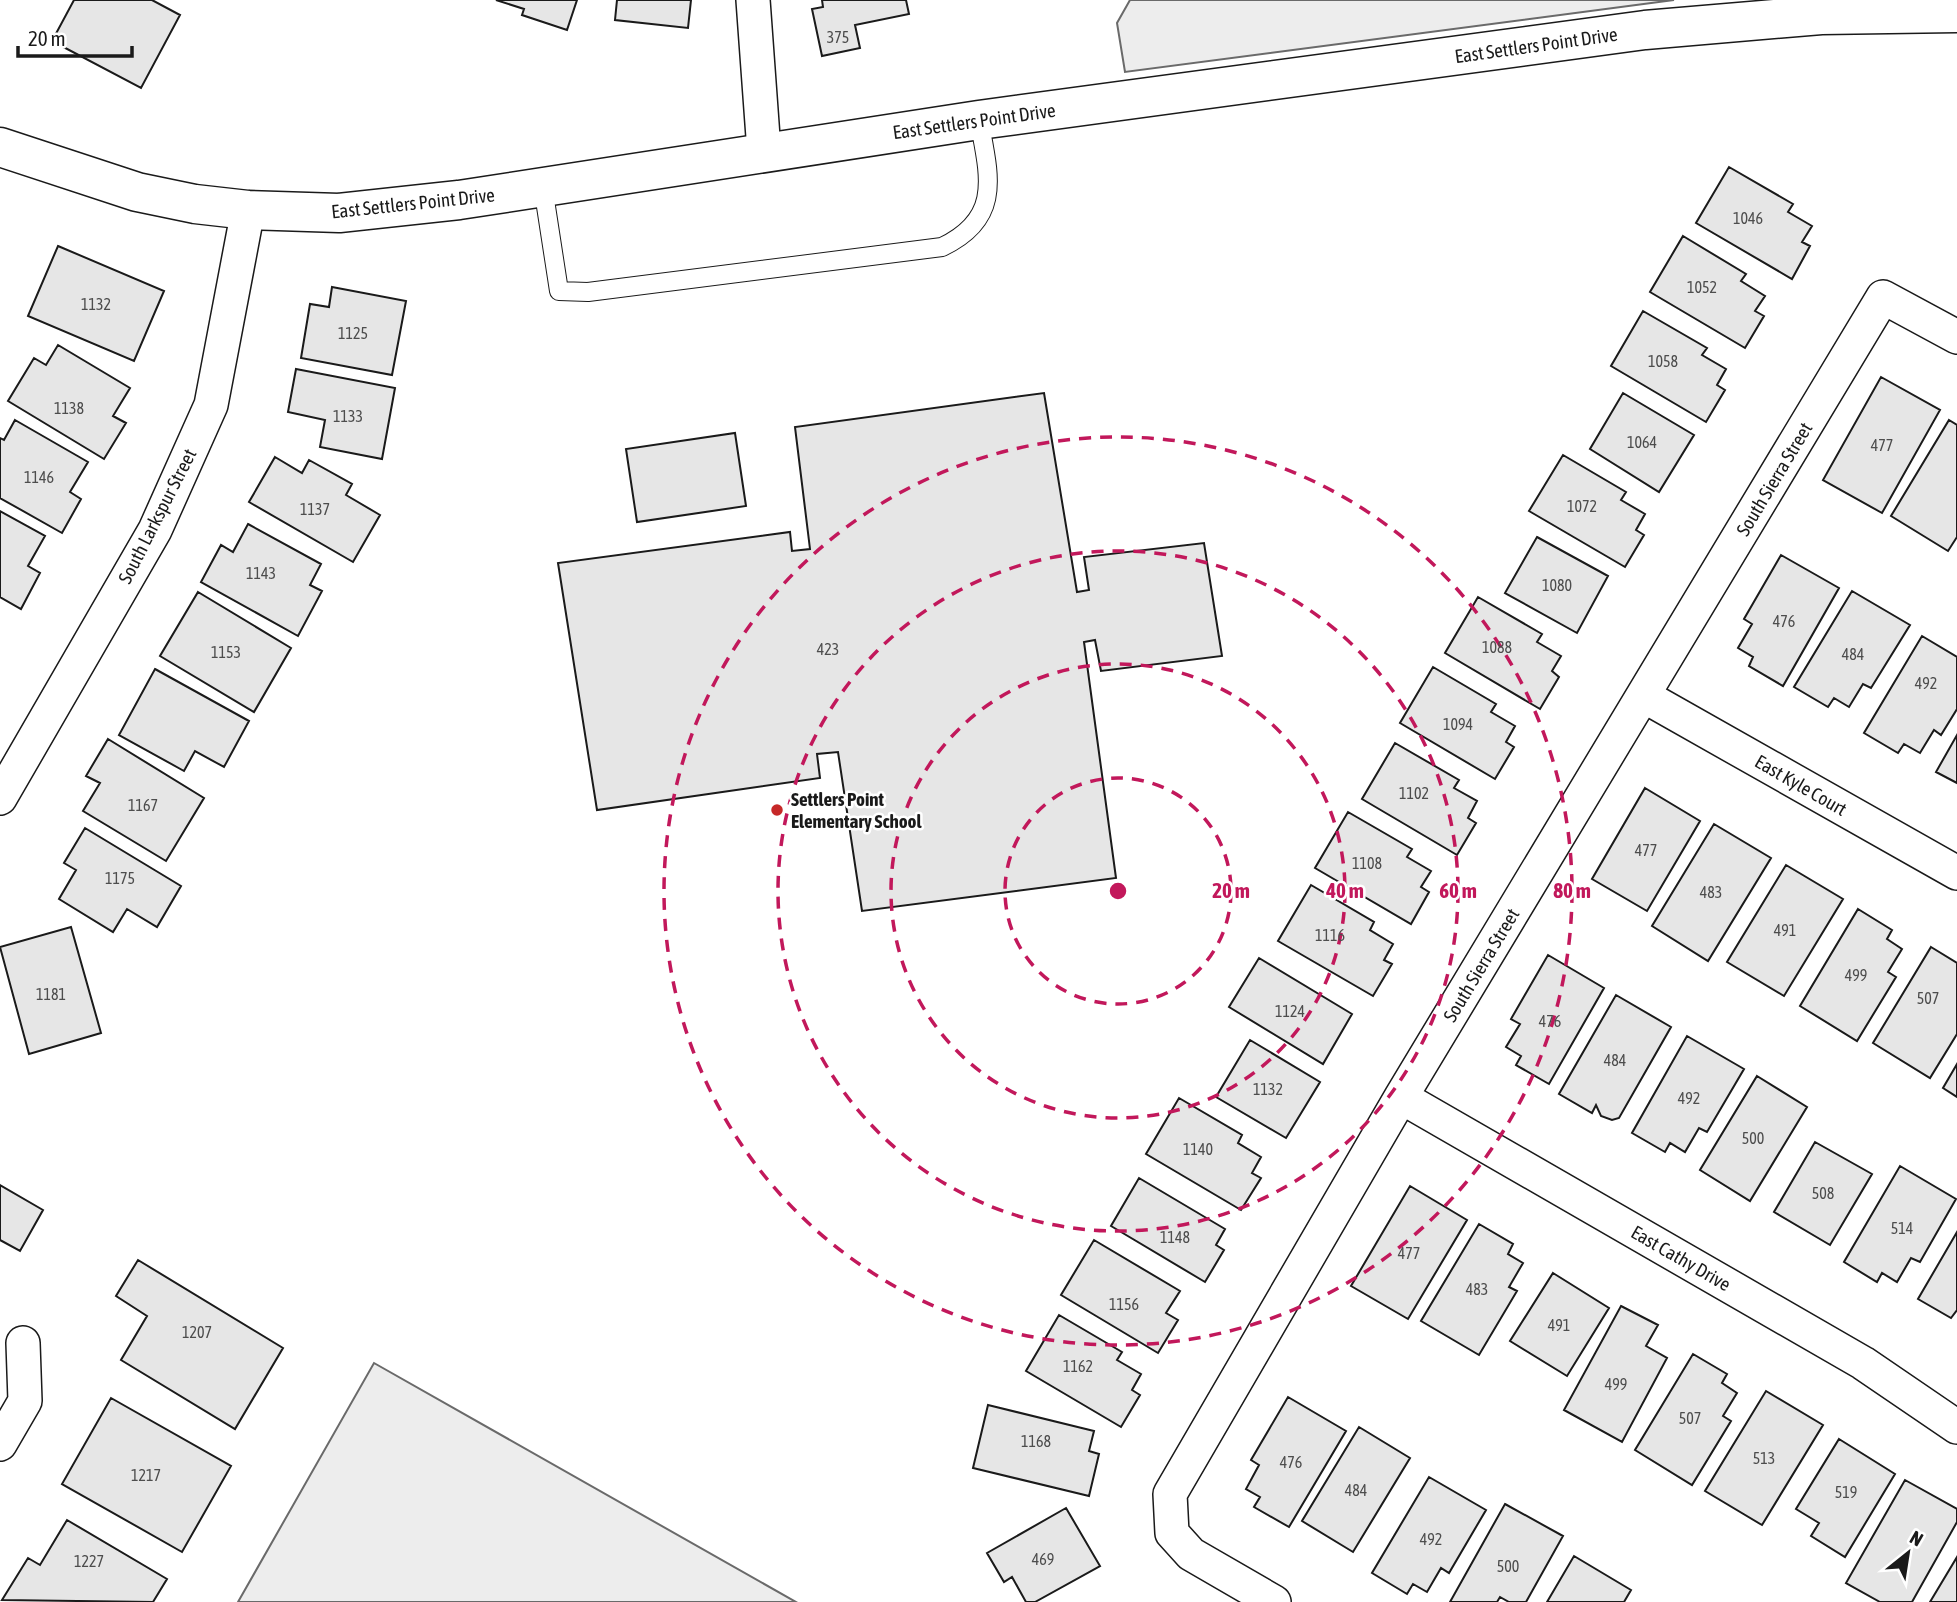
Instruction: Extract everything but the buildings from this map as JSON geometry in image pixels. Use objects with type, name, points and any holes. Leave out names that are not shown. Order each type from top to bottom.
[{"type":"street","points":[[753,0],[764,151]]},
{"type":"street","name":"East Settlers Point Drive","points":[[0,147],[137,192],[195,204],[248,210],[339,213],[459,200],[979,120],[1645,30],[1821,15],[1957,13]]},
{"type":"street","name":"South Larkspur Street","points":[[0,798],[155,530],[211,405],[248,210]]},
{"type":"street","name":"South Sierra Street","points":[[1274,1602],[1191,1554],[1172,1533],[1170,1494],[1401,1097],[1883,297],[1957,337]]},
{"type":"street","name":"East Kyle Court","points":[[1644,696],[1957,873]]},
{"type":"street","name":"East Cathy Drive","points":[[1401,1097],[1863,1363],[1957,1427]]},
{"type":"street","points":[[0,1444],[25,1401],[23,1343]]},
{"type":"lane","points":[[543,187],[559,291],[588,292],[942,247],[965,236],[984,207],[990,181],[979,120]]},
{"type":"shaded area","points":[[1130,0],[1674,0],[1125,72],[1117,23]]},
{"type":"shaded area","points":[[374,1363],[796,1602],[238,1602]]},
{"type":"place","name":"Settlers Point Elementary School","points":[[777,810]]}]
